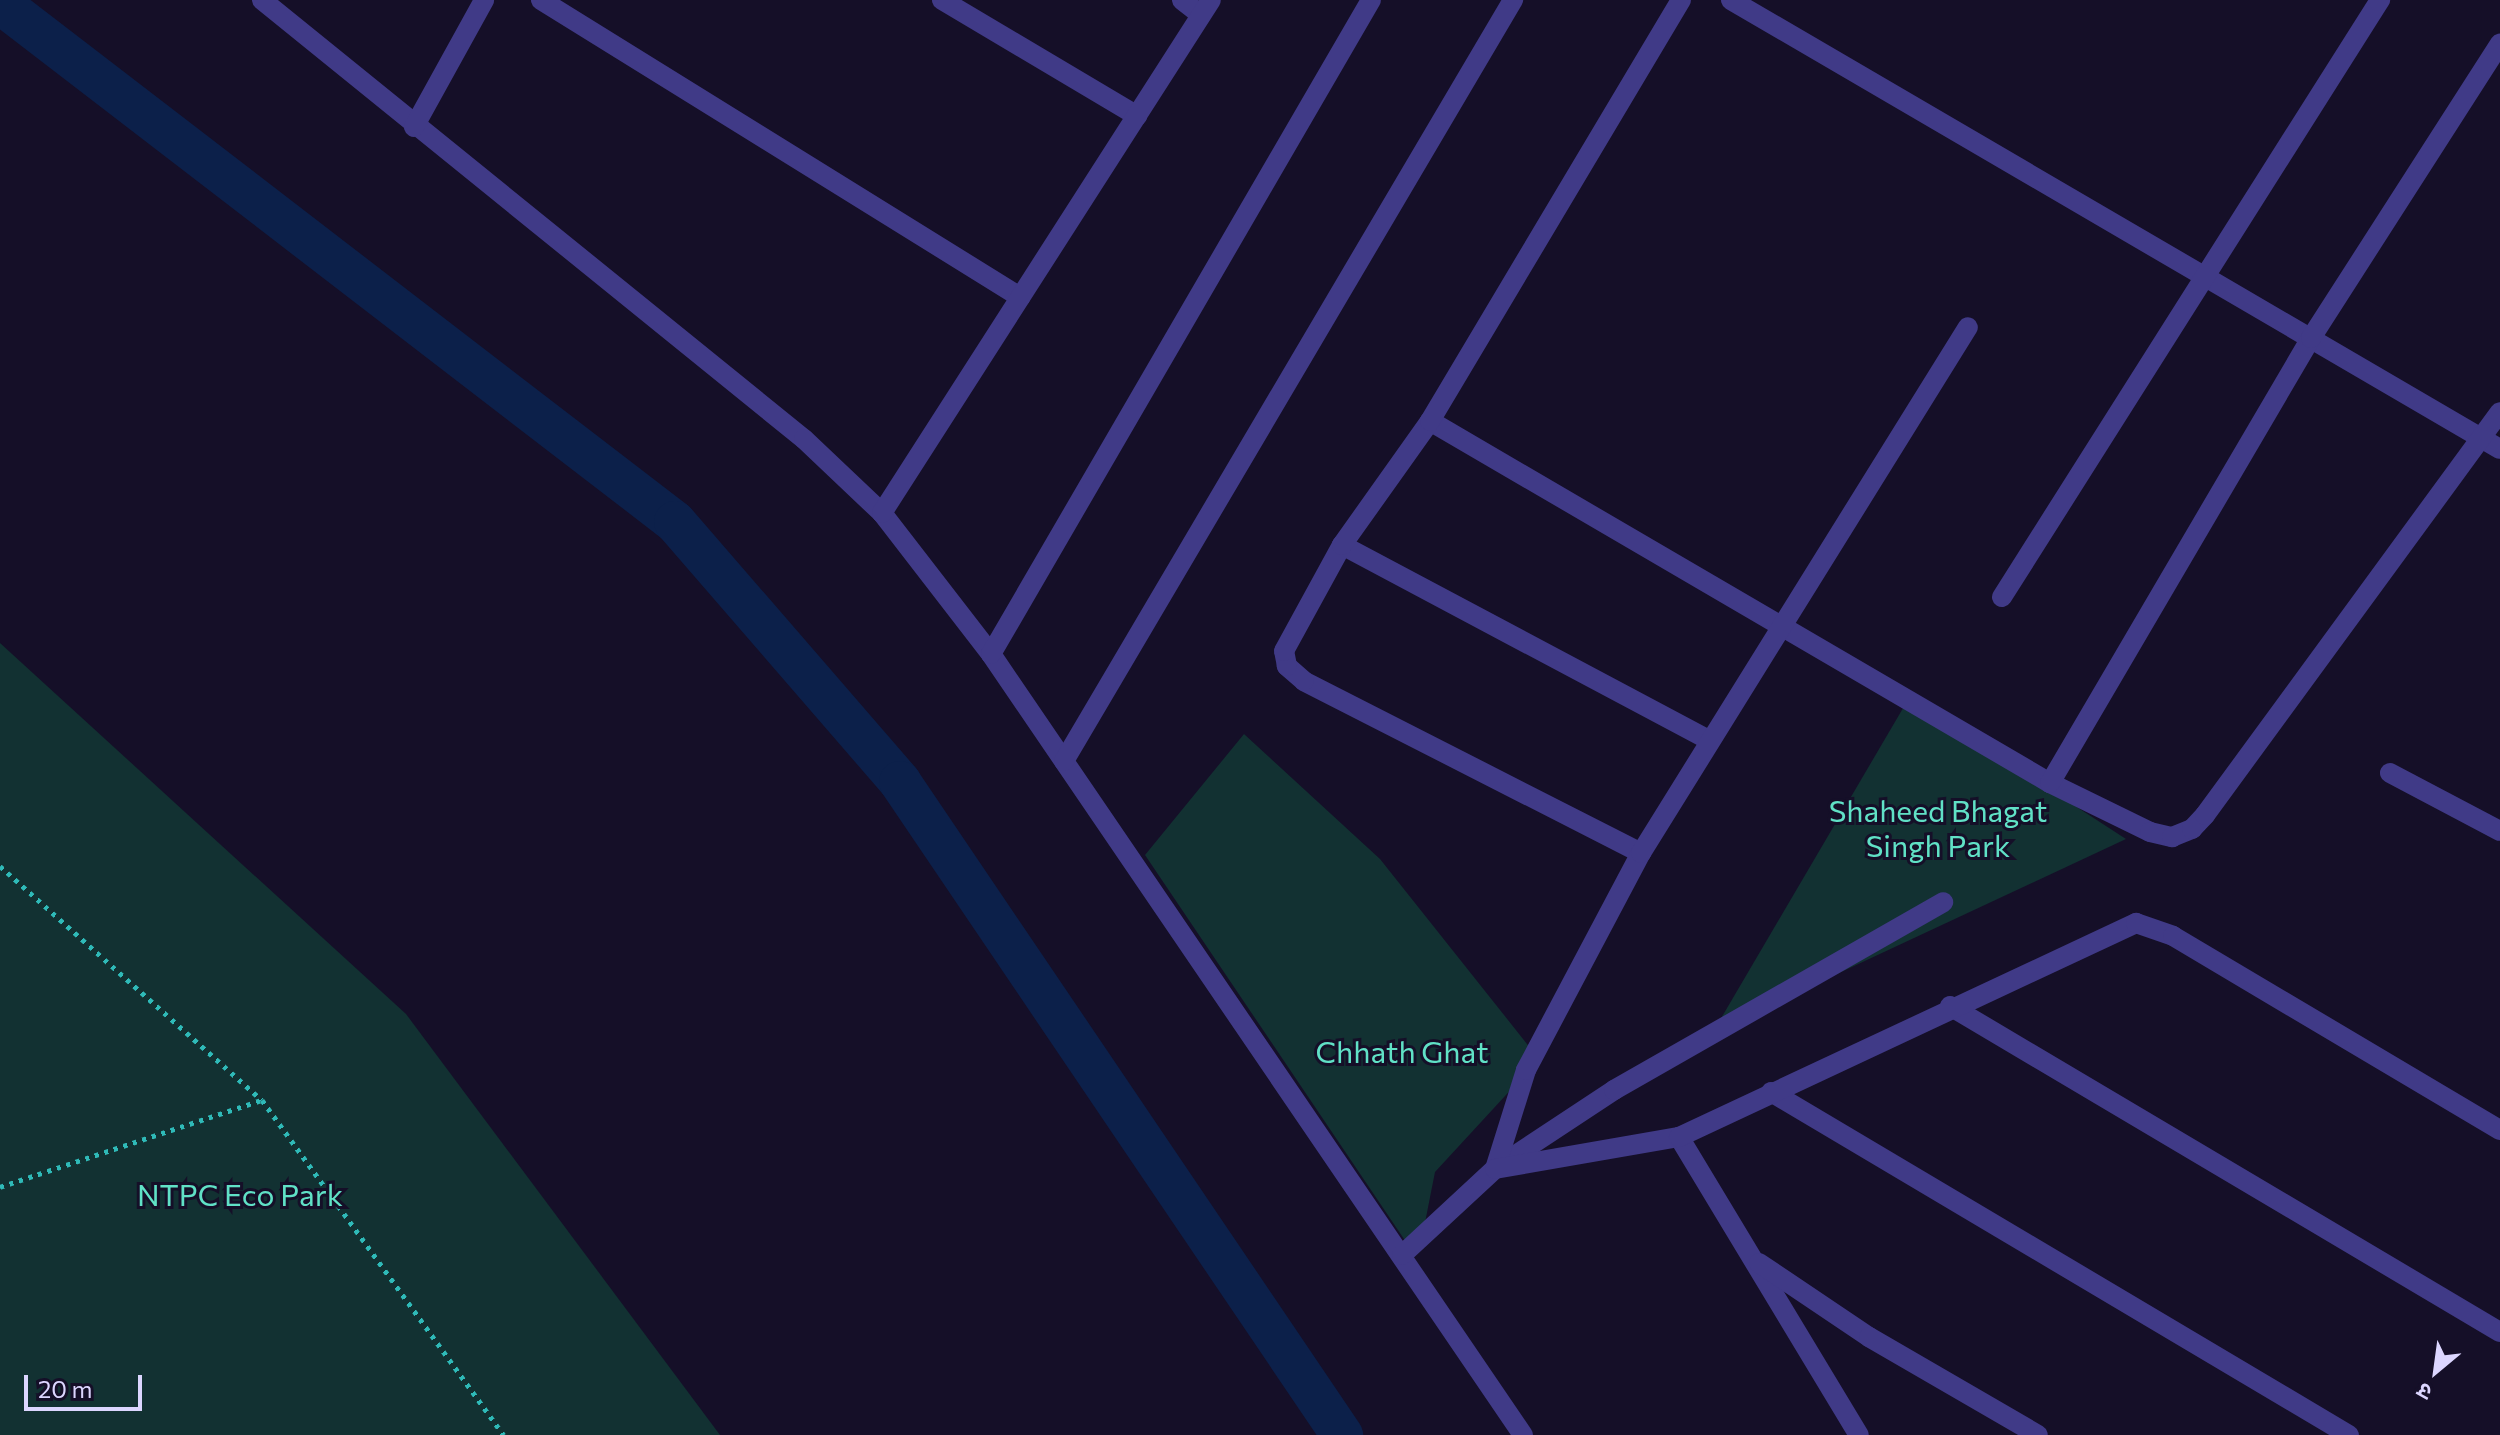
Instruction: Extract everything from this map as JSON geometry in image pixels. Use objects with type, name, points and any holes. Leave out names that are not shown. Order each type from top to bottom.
[{"type":"street","points":[[262,0],[414,127],[804,439],[882,513],[991,654],[1523,1435]]},
{"type":"street","points":[[414,127],[484,0]]},
{"type":"street","points":[[541,0],[1020,297]]},
{"type":"street","points":[[942,0],[1137,116]]},
{"type":"street","points":[[882,513],[1206,7],[1182,0]]},
{"type":"street","points":[[991,654],[1371,0]]},
{"type":"street","points":[[1064,761],[1513,0]]},
{"type":"street","points":[[1641,853],[1304,681],[1287,666],[1284,651],[1342,545],[1430,421],[1681,0]]},
{"type":"street","points":[[1731,0],[2492,444]]},
{"type":"street","points":[[2002,597],[2380,0]]},
{"type":"street","points":[[2050,783],[2311,338],[2500,44]]},
{"type":"street","points":[[1495,1169],[1526,1070],[1641,853],[1968,327]]},
{"type":"street","points":[[1430,421],[2050,783],[2150,832],[2172,837],[2192,829],[2492,444],[2500,412]]},
{"type":"street","points":[[1342,545],[1710,741]]},
{"type":"street","points":[[2390,773],[2500,831]]},
{"type":"street","points":[[1402,1255],[1495,1169],[1614,1090],[1943,902]]},
{"type":"street","points":[[1495,1169],[1679,1137],[1950,1006],[2136,923],[2173,936],[2500,1130]]},
{"type":"street","points":[[1950,1006],[2500,1332]]},
{"type":"street","points":[[1771,1092],[2349,1435]]},
{"type":"street","points":[[1679,1137],[1859,1435]]},
{"type":"street","points":[[1752,1258],[1869,1337],[2038,1435]]},
{"type":"path","points":[[0,866],[262,1100],[504,1435]]},
{"type":"path","points":[[0,1187],[262,1100]]},
{"type":"green space","name":"NTPC Eco Park","points":[[0,643],[406,1014],[720,1435],[0,1435]]},
{"type":"green space","name":"Shaheed Bhagat Singh Park","points":[[1909,698],[2126,839],[1713,1032]]},
{"type":"green space","name":"Chhath Ghat","points":[[1244,734],[1380,859],[1539,1059],[1435,1172],[1419,1253],[1406,1242],[1145,855]]},
{"type":"waterway","points":[[0,3],[675,522],[900,782],[1342,1435]]}]
